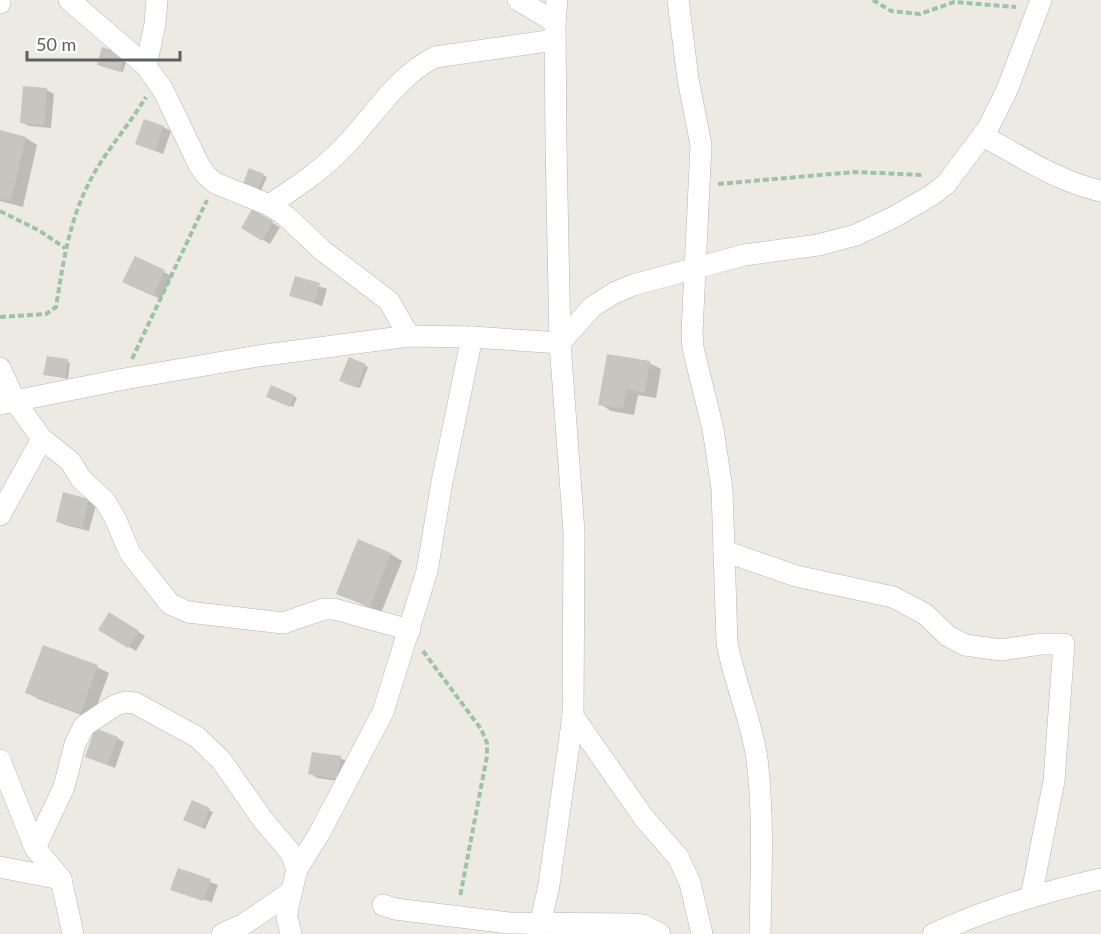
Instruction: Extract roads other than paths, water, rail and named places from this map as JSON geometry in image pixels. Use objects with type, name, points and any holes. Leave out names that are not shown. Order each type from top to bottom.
[{"type":"street","points":[[69,0],[151,73],[163,90],[206,175],[215,183],[269,205],[296,225],[322,251],[389,301],[409,336]]},
{"type":"street","points":[[151,73],[157,0]]},
{"type":"street","points":[[518,0],[555,31]]},
{"type":"street","points":[[540,928],[549,885],[573,716],[574,532],[560,343],[555,31],[557,0]]},
{"type":"street","points":[[678,0],[688,79],[700,145],[693,348],[708,404],[722,489],[724,612],[727,642],[751,729],[759,780],[760,934]]},
{"type":"street","points":[[560,343],[592,307],[614,293],[633,285],[744,255],[818,245],[856,235],[918,204],[946,184],[983,136],[1007,90],[1039,4]]},
{"type":"street","points":[[269,205],[333,157],[405,77],[422,64],[435,57],[555,31]]},
{"type":"street","points":[[983,136],[1076,184],[1101,190]]},
{"type":"street","points":[[7,402],[124,378],[258,356],[409,336],[472,337],[560,343]]},
{"type":"street","points":[[286,928],[297,869],[319,834],[377,726],[410,630],[427,571],[442,482],[472,337]]},
{"type":"street","points":[[0,368],[7,402],[42,439],[69,461],[81,479],[105,501],[130,553],[170,604],[188,612],[283,622],[324,609],[334,609],[410,630]]},
{"type":"street","points":[[0,515],[42,439]]},
{"type":"street","points":[[724,551],[806,579],[893,597],[925,614],[948,636],[965,645],[1001,650],[1041,644],[1064,644],[1054,782],[1031,897]]},
{"type":"street","points":[[35,848],[64,787],[80,732],[94,719],[124,702],[135,703],[197,737],[208,746],[263,820],[285,844],[297,869]]},
{"type":"street","points":[[573,716],[644,818],[678,857],[690,883],[702,934]]},
{"type":"street","points":[[0,760],[35,848],[61,879],[73,934]]},
{"type":"street","points":[[0,867],[61,879]]},
{"type":"street","points":[[933,934],[982,912],[1048,891],[1101,879]]},
{"type":"street","points":[[222,934],[244,924],[291,892]]},
{"type":"street","points":[[383,905],[395,909],[456,918],[540,928],[642,925],[660,934]]}]
